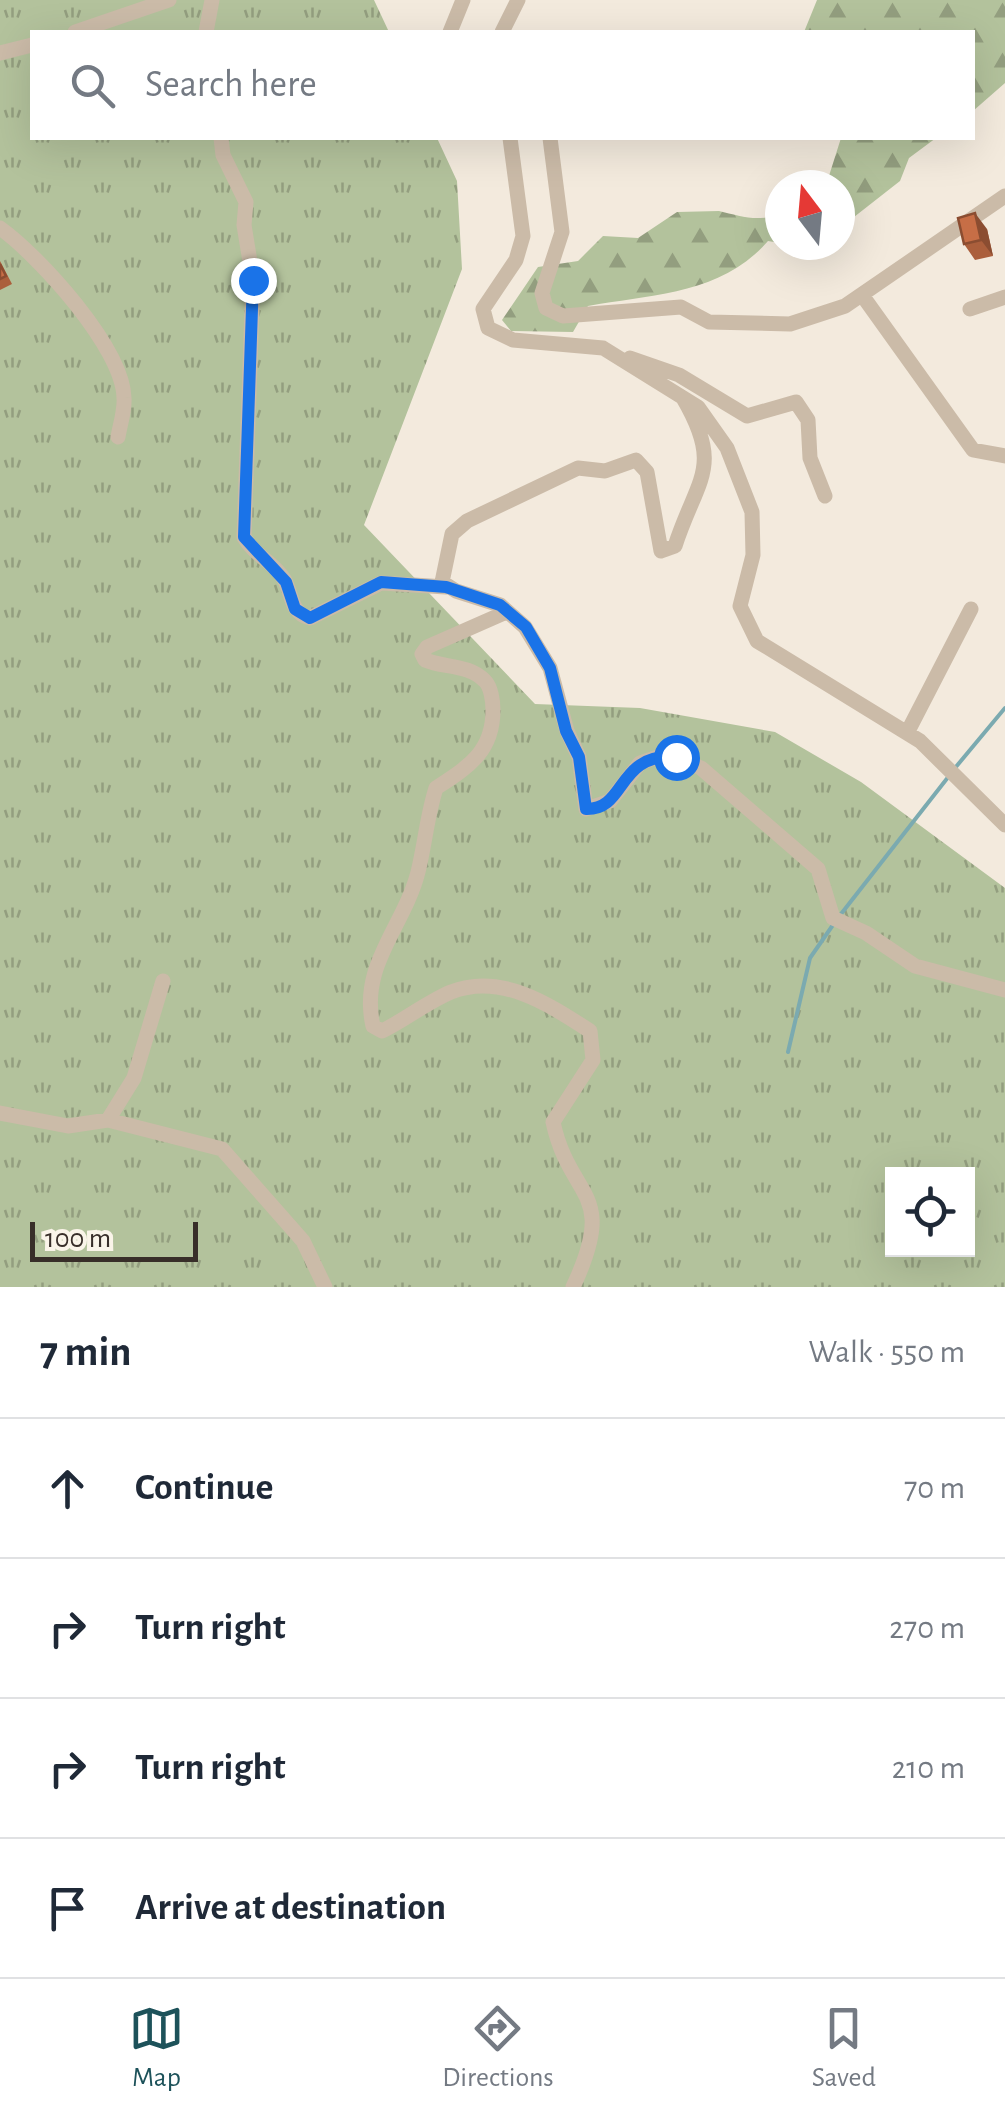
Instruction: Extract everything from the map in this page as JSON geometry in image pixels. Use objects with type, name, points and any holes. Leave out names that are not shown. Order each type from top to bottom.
[{"type":"street","points":[[81,30],[170,0]]},
{"type":"street","points":[[206,30],[212,0]]},
{"type":"street","points":[[451,30],[463,0]]},
{"type":"street","points":[[503,30],[518,0]]},
{"type":"street","points":[[0,52],[30,45]]},
{"type":"street","points":[[221,140],[223,155],[246,202],[244,225],[253,280],[244,537],[286,582],[295,609],[310,618],[381,582],[446,587],[500,605],[526,627],[550,668],[566,731],[579,757],[586,809],[597,810],[610,801],[640,763],[660,756],[676,757],[701,768],[818,869],[833,918],[866,933],[915,966],[1005,990]]},
{"type":"street","points":[[510,140],[523,236],[516,260],[483,309],[488,328],[512,340],[602,348],[679,375],[748,416],[796,402],[808,420],[810,458],[825,496]]},
{"type":"street","points":[[550,140],[562,232],[542,293],[546,308],[563,316],[681,307],[710,322],[790,324],[845,306],[1005,196]]},
{"type":"street","points":[[0,228],[58,278],[103,346],[125,396],[118,437]]},
{"type":"street","points":[[862,295],[973,450],[1005,456]]},
{"type":"street","points":[[970,310],[1005,298]]},
{"type":"street","points":[[602,348],[698,407],[727,448],[752,512],[753,555],[740,606],[757,642],[907,733],[1005,825]]},
{"type":"street","points":[[446,587],[443,568],[452,534],[467,521],[578,468],[605,471],[627,462],[642,464],[661,552],[675,546],[707,464],[701,429],[683,398]]},
{"type":"street","points":[[500,605],[498,619],[426,647],[422,654],[425,660],[471,672],[487,682],[494,702],[493,724],[488,745],[473,763],[436,788],[418,876],[372,972],[368,1004],[373,1026],[382,1031],[448,993],[473,986],[501,987],[548,1003],[590,1031],[593,1060],[554,1122],[558,1141],[588,1192],[595,1222],[573,1287]]},
{"type":"street","points":[[907,733],[971,608]]},
{"type":"street","points":[[108,1120],[134,1078],[163,981]]},
{"type":"street","points":[[0,1112],[68,1126],[108,1120],[222,1149],[304,1240],[325,1287]]},
{"type":"green space","points":[[0,0],[374,0],[388,30],[30,30],[30,140],[438,140],[457,181],[462,269],[364,525],[535,704],[640,708],[775,732],[861,782],[1005,888],[1005,1287],[0,1287]]},
{"type":"green space","points":[[817,0],[1005,0],[1005,83],[975,109],[975,30],[805,30]]},
{"type":"green space","points":[[840,140],[933,140],[909,158],[900,181],[855,216],[855,170],[831,170]]},
{"type":"green space","points":[[719,211],[765,217],[765,244],[749,259],[708,282],[588,306],[573,332],[511,331],[502,320],[538,267],[578,261],[603,236],[638,238],[677,212]]},
{"type":"building","points":[[975,213],[981,240],[964,244],[958,218]]},
{"type":"waterway","points":[[955,768],[1005,708]]},
{"type":"waterway","points":[[841,914],[949,776]]},
{"type":"waterway","points":[[788,1052],[810,958],[835,922]]},
{"type":"route","points":[[253,280],[244,537],[250,548],[286,582],[295,609],[310,618],[381,582],[403,581],[476,594],[500,605],[526,627],[550,668],[563,706],[566,731],[579,757],[586,809],[597,810],[610,801],[629,772],[640,763],[660,756],[676,757]]}]
